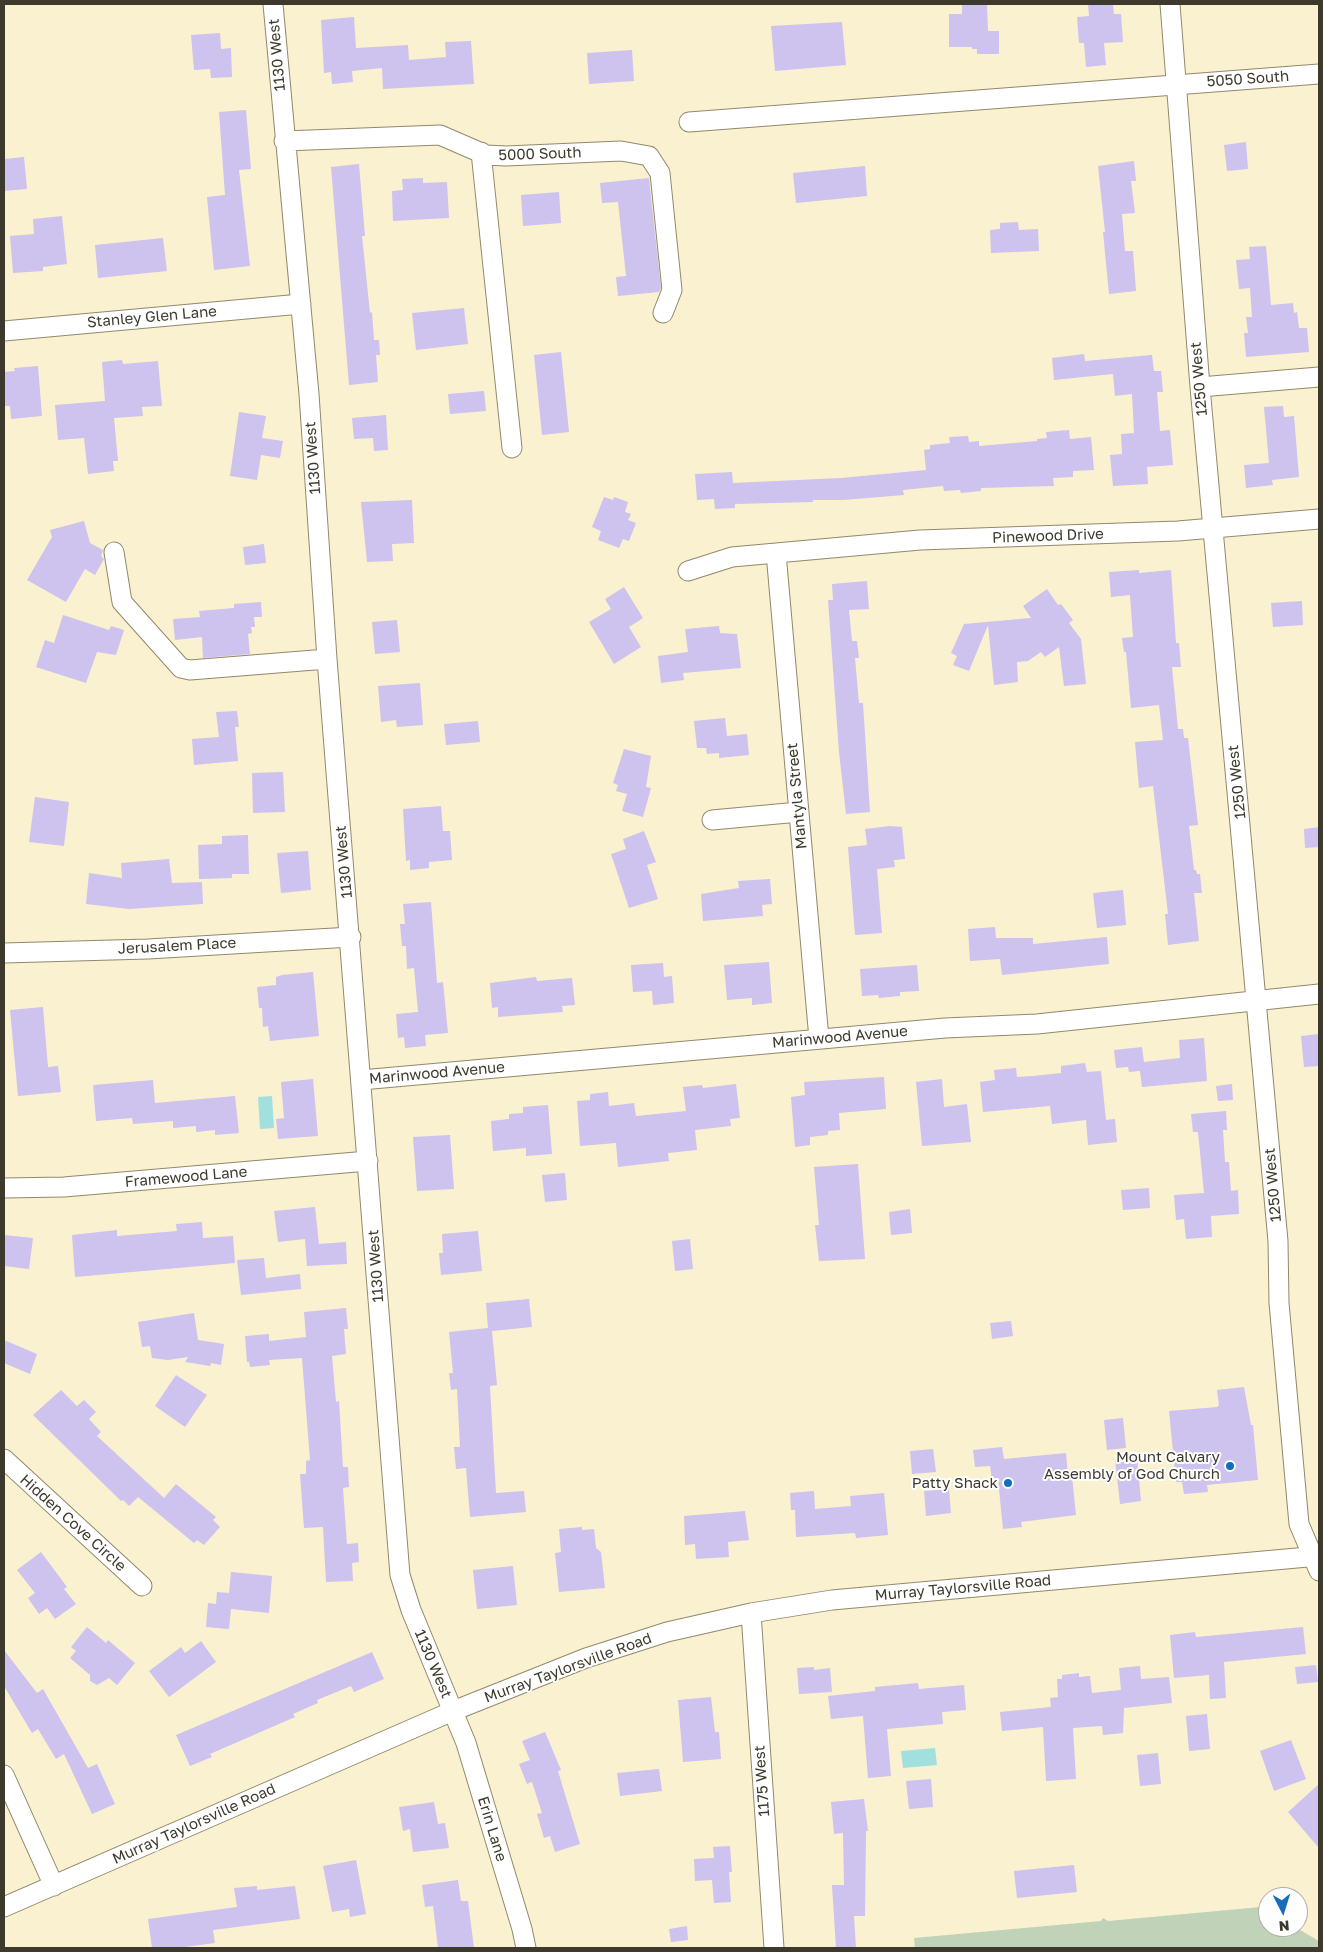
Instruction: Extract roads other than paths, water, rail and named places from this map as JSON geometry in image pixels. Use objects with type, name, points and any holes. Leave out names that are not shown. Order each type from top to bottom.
[{"type":"street","name":"1130 West","points":[[273,4],[284,141],[301,304],[327,659],[351,937],[400,1575],[411,1610],[453,1711]]},
{"type":"street","name":"1250 West","points":[[1170,4],[1212,528],[1277,1231],[1278,1293],[1299,1524],[1317,1562]]},
{"type":"street","name":"5050 South","points":[[689,122],[1319,74]]},
{"type":"street","name":"5000 South","points":[[284,141],[440,135],[481,152],[506,156],[621,151],[649,156],[660,173],[672,290],[664,313]]},
{"type":"street","points":[[481,152],[512,448]]},
{"type":"street","name":"Stanley Glen Lane","points":[[4,331],[301,304]]},
{"type":"street","points":[[1200,387],[1319,377]]},
{"type":"street","name":"Pinewood Drive","points":[[688,571],[722,559],[920,540],[1212,528],[1319,519]]},
{"type":"street","points":[[114,552],[122,602],[181,668],[190,670],[327,659]]},
{"type":"street","name":"Mantyla Street","points":[[776,553],[818,1039]]},
{"type":"street","points":[[712,820],[799,812]]},
{"type":"street","name":"Jerusalem Place","points":[[4,953],[148,949],[351,937]]},
{"type":"street","name":"Marinwood Avenue","points":[[361,1080],[945,1028],[1037,1024],[1319,994]]},
{"type":"street","name":"Framewood Lane","points":[[4,1188],[64,1187],[368,1161]]},
{"type":"street","name":"Hidden Cove Circle","points":[[4,1460],[142,1586]]},
{"type":"street","name":"Murray Taylorsville Road","points":[[4,1908],[453,1711],[586,1658],[667,1632],[750,1613],[832,1600],[1317,1562]]},
{"type":"street","name":"1175 West","points":[[750,1613],[774,1948]]},
{"type":"street","name":"Erin Lane","points":[[453,1711],[490,1819],[526,1948]]},
{"type":"street","points":[[4,1775],[54,1886]]},
{"type":"water","points":[[272,1096],[274,1128],[260,1129],[258,1097]]},
{"type":"water","points":[[935,1748],[937,1765],[903,1768],[901,1751]]},
{"type":"place","name":"Mount Calvary Assembly of God Church","points":[[1230,1466]]},
{"type":"place","name":"Patty Shack","points":[[1008,1483]]}]
